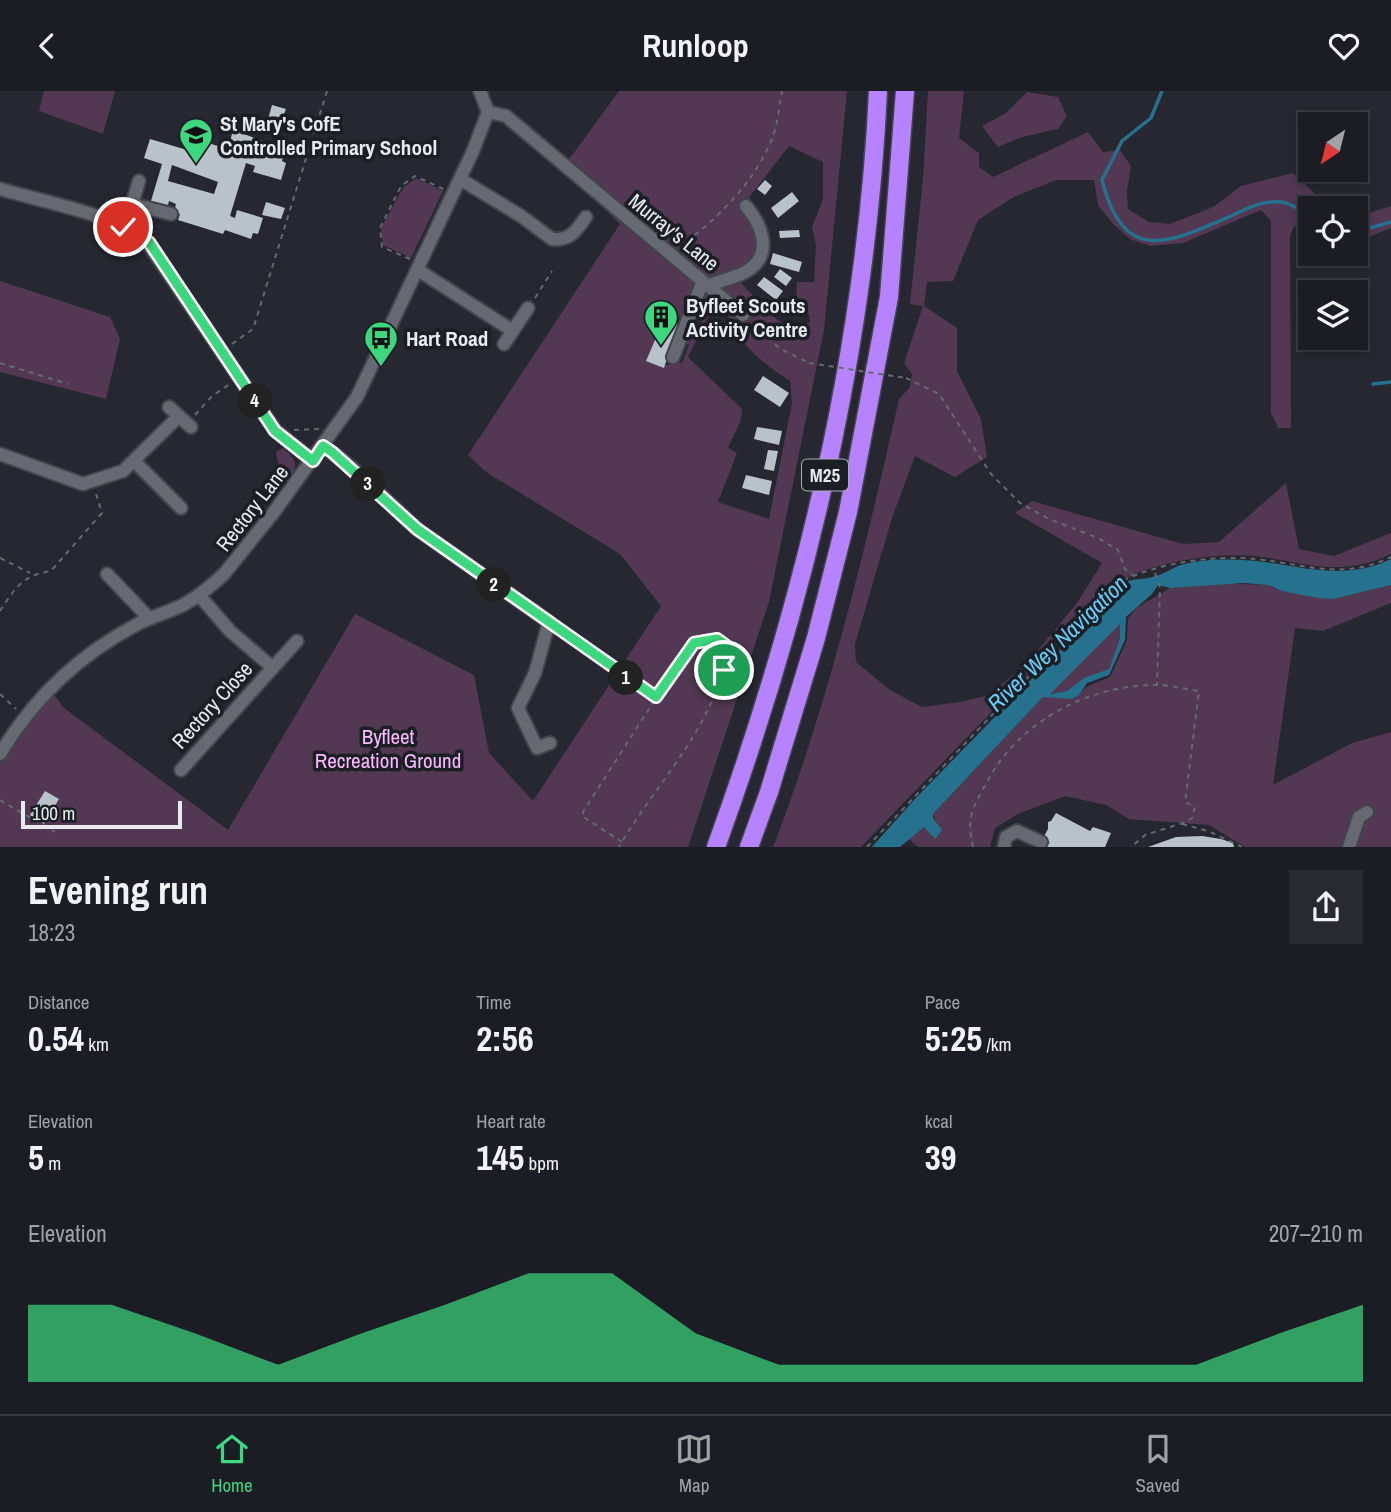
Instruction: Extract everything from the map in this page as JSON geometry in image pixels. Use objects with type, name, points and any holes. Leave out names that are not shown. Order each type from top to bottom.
[{"type":"highway","name":"M25","points":[[716,847],[742,775],[787,631],[819,502],[847,366],[863,263],[878,91]]},
{"type":"highway","name":"M25","points":[[749,847],[769,792],[816,638],[848,512],[889,297],[905,91]]},
{"type":"street","points":[[481,91],[488,112]]},
{"type":"street","name":"Rectory Lane","points":[[0,754],[24,717],[58,680],[79,663],[149,618],[199,595],[242,555],[357,397],[460,179],[488,112]]},
{"type":"street","name":"Murray's Lane","points":[[488,112],[506,116],[743,315]]},
{"type":"street","points":[[460,179],[521,216],[552,239],[566,239],[576,232],[586,217]]},
{"type":"street","points":[[123,227],[139,181]]},
{"type":"street","points":[[0,189],[123,227],[149,242],[275,431],[313,461]]},
{"type":"street","points":[[132,204],[171,214]]},
{"type":"street","points":[[673,357],[706,283],[749,270],[760,258],[762,232],[756,218],[746,206]]},
{"type":"street","points":[[419,267],[513,331]]},
{"type":"street","points":[[504,344],[528,308]]},
{"type":"street","points":[[0,454],[83,484],[123,471],[182,418]]},
{"type":"street","points":[[323,446],[351,467],[417,529],[549,621],[535,673],[518,708],[533,750],[550,743]]},
{"type":"street","points":[[134,461],[181,507]]},
{"type":"street","points":[[107,574],[149,618]]},
{"type":"street","name":"Rectory Close","points":[[199,595],[230,631],[272,667]]},
{"type":"street","name":"Rectory Close","points":[[181,769],[297,641]]},
{"type":"street","points":[[1349,847],[1359,817],[1367,812]]},
{"type":"street","points":[[1004,847],[1006,837],[1017,831],[1041,842]]},
{"type":"path","points":[[222,350],[253,330],[327,91]]},
{"type":"path","points":[[695,259],[688,253],[690,239],[732,203],[755,170],[772,138],[782,91]]},
{"type":"path","points":[[419,267],[382,247],[380,228],[401,186],[415,176],[453,193]]},
{"type":"path","points":[[528,308],[552,271]]},
{"type":"path","points":[[743,315],[779,348],[809,363],[906,379],[939,394],[991,474],[1020,503],[1049,519],[1098,538],[1118,550],[1125,569],[1134,576]]},
{"type":"path","points":[[0,363],[68,384]]},
{"type":"path","points":[[182,418],[240,378]]},
{"type":"path","points":[[275,431],[323,428],[332,434]]},
{"type":"path","points":[[0,558],[31,574],[51,572],[102,513],[92,482]]},
{"type":"path","points":[[867,847],[1107,594],[1134,576],[1215,558],[1254,559],[1332,571],[1364,567],[1391,557]]},
{"type":"path","points":[[1155,573],[1160,587],[1157,685]]},
{"type":"path","points":[[0,611],[13,591],[31,574]]},
{"type":"path","points":[[549,621],[618,673],[656,697]]},
{"type":"path","points":[[619,847],[677,764],[712,706],[724,670],[728,647],[717,639],[694,643],[583,810],[582,817],[622,842]]},
{"type":"path","points":[[973,847],[968,826],[974,806],[994,769],[1028,732],[1049,715],[1076,702],[1120,689],[1157,685],[1199,691],[1185,802],[1195,807],[1192,818],[1145,835],[1131,847]]},
{"type":"path","points":[[0,694],[24,717]]},
{"type":"path","points":[[0,800],[55,832]]},
{"type":"path","points":[[1181,824],[1208,831],[1242,847]]},
{"type":"green space","points":[[44,91],[115,91],[103,134],[39,111]]},
{"type":"green space","name":"Byfleet Recreation Ground","points":[[619,91],[847,91],[824,330],[769,602],[688,847],[0,847],[0,764],[18,734],[52,692],[64,708],[228,830],[355,614],[474,675],[489,753],[533,801],[661,606],[620,554],[486,472],[468,455],[620,224],[562,169]],"holes":[[[789,146],[823,162],[823,199],[812,227],[816,245],[814,282],[797,282],[796,309],[803,308],[809,315],[810,322],[796,329],[777,320],[739,281],[724,282],[719,289],[709,280],[753,261],[756,233],[741,208]],[[694,294],[703,296],[701,303],[708,307],[699,327],[691,325],[683,342],[689,345],[682,363],[671,359],[669,365],[665,365],[674,336],[677,336],[670,322],[673,315],[681,318]],[[715,304],[726,310],[736,332],[752,351],[790,381],[792,403],[769,519],[718,502],[737,453],[728,448],[741,420],[742,409],[688,357]]]},
{"type":"green space","points":[[928,91],[964,91],[959,138],[979,153],[979,167],[993,177],[1088,132],[1103,152],[1120,150],[1131,166],[1127,191],[1128,209],[1149,222],[1170,224],[1213,207],[1241,186],[1293,173],[1298,182],[1303,182],[1317,196],[1298,196],[1298,226],[1294,226],[1290,236],[1291,428],[1278,428],[1271,413],[1271,221],[1261,210],[1183,243],[1150,246],[1130,239],[1113,224],[1098,205],[1094,180],[1056,180],[1014,197],[978,220],[953,281],[927,282],[924,306],[957,328],[957,371],[981,419],[987,457],[955,477],[915,456],[892,518],[855,644],[856,662],[890,690],[922,707],[989,695],[1028,662],[1077,603],[1102,563],[1015,513],[1032,501],[1183,544],[1219,542],[1286,483],[1299,549],[1334,556],[1391,533],[1391,554],[1372,562],[1339,567],[1306,565],[1254,556],[1220,556],[1161,565],[1127,578],[1113,586],[861,847],[773,847],[829,681],[859,569],[899,399],[910,387],[912,374],[904,363],[923,306],[910,304],[923,178]]},
{"type":"green space","points":[[1027,92],[1058,97],[1067,116],[1058,129],[1022,137],[998,147],[982,126],[1006,113]]},
{"type":"green space","points":[[416,178],[443,191],[411,258],[383,245],[381,228],[403,188]]},
{"type":"green space","points":[[1391,206],[1391,228],[1368,237],[1368,213]]},
{"type":"green space","points":[[0,281],[110,317],[120,339],[106,399],[0,372]]},
{"type":"green space","points":[[283,448],[292,457],[295,466],[292,474],[282,483],[276,452]]},
{"type":"green space","points":[[1212,583],[1268,585],[1282,591],[1334,599],[1391,585],[1391,603],[1323,631],[1295,628],[1273,785],[1352,743],[1391,732],[1391,847],[1245,847],[1209,825],[1129,819],[1106,805],[1065,796],[1018,814],[995,828],[990,847],[918,847],[909,839],[925,826],[934,838],[937,825],[933,814],[1043,697],[1079,695],[1086,687],[1110,677],[1127,640],[1128,618],[1138,607],[1170,588]]},
{"type":"green space","points":[[1120,623],[1120,638],[1109,669],[1090,676],[1067,691],[1049,694]]},
{"type":"water","points":[[1391,559],[1391,585],[1334,599],[1282,591],[1268,585],[1244,583],[1170,588],[1158,585],[1152,594],[1126,617],[1125,640],[1109,675],[1087,683],[1079,695],[1071,699],[1043,697],[933,814],[942,830],[935,839],[924,827],[900,847],[872,847],[914,800],[1126,582],[1156,576],[1181,565],[1209,560],[1257,561],[1325,571],[1374,566]],"holes":[[[1120,624],[1120,638],[1109,669],[1084,678],[1067,691],[1050,694]]]},
{"type":"building","points":[[272,105],[286,109],[278,129],[266,126]]},
{"type":"building","points":[[233,130],[285,149],[282,161],[286,163],[281,180],[253,172],[255,166],[246,163],[230,216],[235,218],[237,210],[263,218],[258,234],[253,233],[251,239],[225,230],[223,234],[178,220],[180,214],[174,212],[176,204],[169,201],[168,205],[151,201],[162,164],[144,158],[150,139],[204,155],[208,143],[228,149]],"holes":[[[172,165],[218,182],[214,194],[168,181]]]},
{"type":"building","points":[[765,180],[772,186],[765,195],[757,189]]},
{"type":"building","points":[[792,192],[799,201],[778,218],[771,208]]},
{"type":"building","points":[[266,202],[285,208],[281,219],[262,215]]},
{"type":"building","points":[[799,230],[800,237],[780,238],[779,231]]},
{"type":"building","points":[[773,253],[802,262],[799,272],[770,264]]},
{"type":"building","points":[[780,269],[792,278],[786,286],[774,277]]},
{"type":"building","points":[[764,277],[783,291],[776,300],[757,285]]},
{"type":"building","name":"Byfleet Scouts Activity Centre","points":[[664,319],[681,326],[677,336],[674,335],[664,368],[646,361]]},
{"type":"building","points":[[763,376],[789,393],[780,407],[754,390]]},
{"type":"building","points":[[757,427],[782,431],[779,445],[754,439]]},
{"type":"building","points":[[768,450],[778,451],[774,471],[764,469]]},
{"type":"building","points":[[746,475],[772,481],[769,495],[742,488]]},
{"type":"building","points":[[45,791],[59,799],[44,824],[30,815]]},
{"type":"building","points":[[1056,813],[1090,831],[1093,827],[1111,833],[1105,847],[1038,847],[1050,843],[1043,838],[1048,822]]},
{"type":"building","points":[[1202,836],[1233,843],[1234,847],[1148,847],[1176,837]]},
{"type":"waterway","points":[[1162,91],[1151,118],[1122,141],[1102,180],[1111,207],[1122,225],[1136,236],[1151,240],[1168,239],[1268,202],[1282,202],[1298,209]]},
{"type":"waterway","points":[[1368,229],[1391,222]]},
{"type":"waterway","points":[[1373,384],[1391,382]]},
{"type":"place","name":"St Mary's CofE Controlled Primary School","points":[[196,165]]},
{"type":"place","name":"Byfleet Scouts Activity Centre","points":[[661,347]]},
{"type":"place","name":"Hart Road","points":[[381,368]]},
{"type":"route","points":[[123,227],[143,236],[149,242],[275,431],[295,448],[313,461],[323,446],[332,452],[417,529],[452,556],[656,697],[694,643],[717,639],[728,647],[724,670]]},
{"type":"water label","name":"River Wey Navigation","points":[[1057,643]]}]
